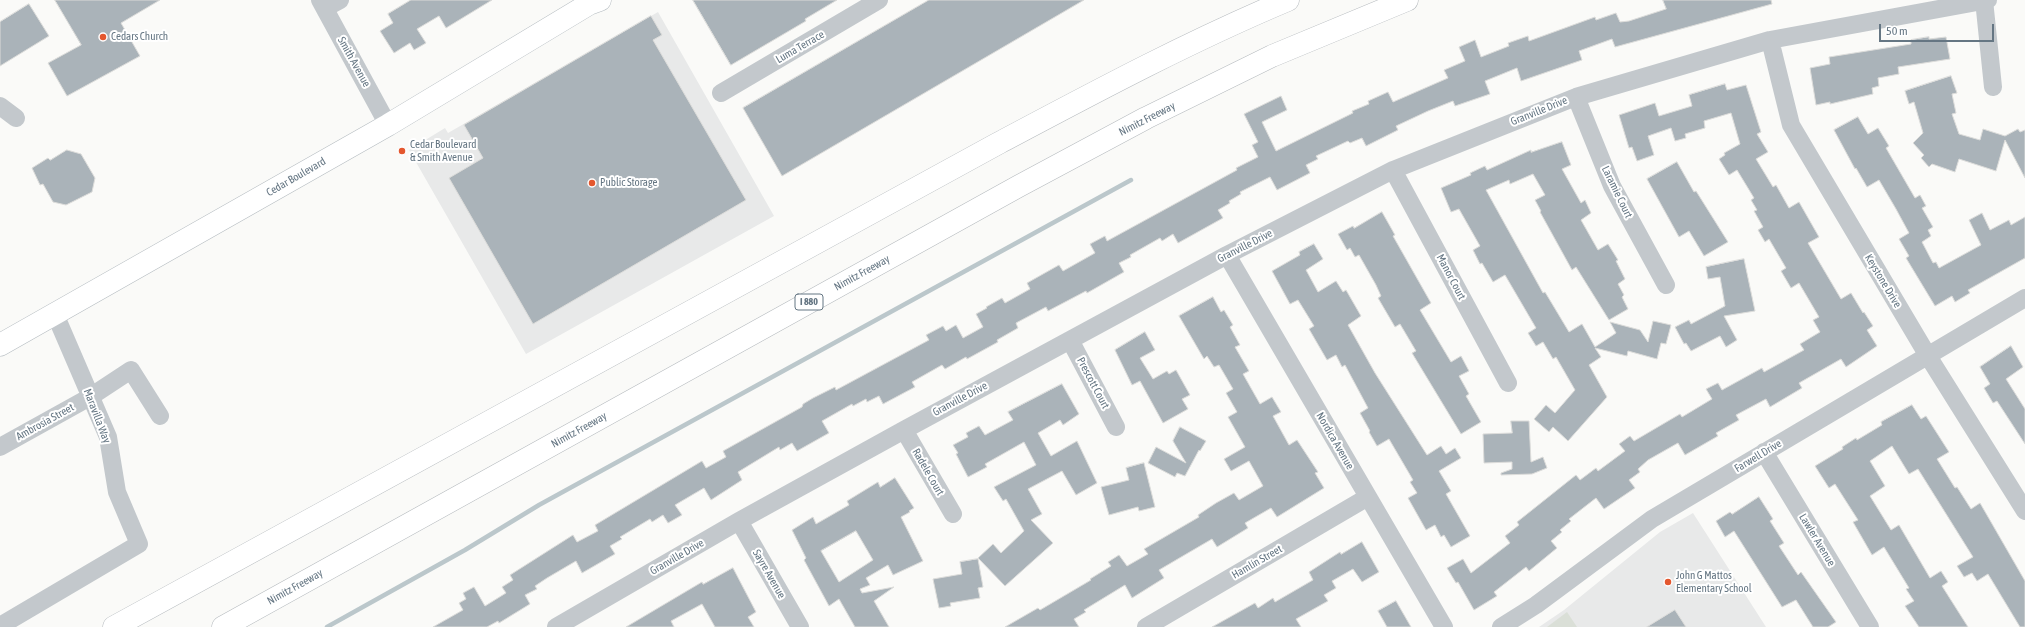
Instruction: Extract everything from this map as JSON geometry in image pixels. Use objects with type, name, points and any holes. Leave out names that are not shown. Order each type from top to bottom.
[{"type":"main road","points":[[114,627],[1122,77],[1288,0]]},
{"type":"main road","name":"Nimitz Freeway","points":[[223,627],[1012,190],[1146,118],[1272,56],[1407,0]]},
{"type":"main road","name":"Cedar Boulevard","points":[[0,345],[388,125],[594,1]]},
{"type":"street","name":"Luma Terrace","points":[[721,93],[879,0]]},
{"type":"street","points":[[1984,0],[1993,87]]},
{"type":"street","name":"Granville Drive","points":[[556,627],[584,620],[739,521],[1227,255],[1394,170],[1576,96],[1770,40],[1988,0]]},
{"type":"street","name":"Smith Avenue","points":[[328,3],[388,125]]},
{"type":"street","name":"Keystone Drive","points":[[1770,40],[1791,125],[1928,356],[2025,510]]},
{"type":"street","name":"Laramie Court","points":[[1576,96],[1612,186],[1666,285]]},
{"type":"street","points":[[0,106],[16,118]]},
{"type":"street","name":"Manor Court","points":[[1394,170],[1508,383]]},
{"type":"street","name":"Nordica Avenue","points":[[1227,255],[1444,627]]},
{"type":"street","name":"Farwell Drive","points":[[1501,627],[1536,605],[1652,519],[2025,298]]},
{"type":"street","name":"Maravilla Way","points":[[0,626],[139,544],[117,492],[108,437],[55,314]]},
{"type":"street","name":"Prescott Court","points":[[1070,340],[1116,427]]},
{"type":"street","name":"Ambrosia Street","points":[[0,447],[90,397],[131,370],[160,416]]},
{"type":"street","name":"Radele Court","points":[[904,430],[953,514]]},
{"type":"street","name":"Lawler Avenue","points":[[1764,452],[1870,627]]},
{"type":"street","name":"Hamlin Street","points":[[1146,627],[1368,497]]},
{"type":"street","name":"Sayre Avenue","points":[[739,521],[800,627]]},
{"type":"shaded area","name":"Public Storage","points":[[658,12],[774,216],[526,354],[409,150],[445,128],[448,133]]},
{"type":"shaded area","name":"John G Mattos Elementary School","points":[[1693,513],[1766,627],[1539,627],[1564,610],[1660,532]]},
{"type":"shaded area","points":[[1567,612],[1577,627],[1547,627]]},
{"type":"building","name":"Cedars Church","points":[[55,0],[160,0],[121,23],[140,56],[67,96],[48,63],[81,45]]},
{"type":"building","points":[[411,0],[492,0],[446,28],[439,16],[417,29],[426,43],[414,50],[410,43],[394,53],[380,31],[393,23],[388,14]]},
{"type":"building","points":[[693,0],[837,0],[805,19],[806,21],[731,65]]},
{"type":"building","points":[[929,0],[1084,0],[782,176],[743,108]]},
{"type":"building","points":[[1663,0],[1771,0],[1772,4],[1615,47],[1612,39],[1579,51],[1582,60],[1521,81],[1517,68],[1485,81],[1490,94],[1455,106],[1453,101],[1428,111],[1396,126],[1398,130],[1366,146],[1362,138],[1350,143],[1348,141],[1316,156],[1318,159],[1306,165],[1310,173],[1277,190],[1270,177],[1240,192],[1241,194],[1229,201],[1230,203],[1218,210],[1223,218],[1178,243],[1173,234],[1162,241],[1160,238],[1119,263],[1124,272],[1087,293],[1086,291],[1048,311],[1046,307],[1016,323],[1018,328],[997,340],[998,342],[945,369],[942,365],[912,382],[915,387],[883,404],[879,396],[867,402],[866,399],[853,406],[852,404],[822,421],[829,433],[797,451],[792,443],[780,450],[779,447],[738,472],[742,480],[711,500],[704,488],[675,505],[682,515],[668,523],[663,515],[652,522],[650,519],[620,537],[622,539],[610,546],[615,554],[582,573],[576,561],[535,586],[537,589],[525,595],[530,604],[499,623],[498,621],[487,627],[433,627],[463,610],[459,603],[466,599],[463,593],[474,587],[485,606],[506,593],[502,587],[513,580],[510,575],[573,535],[577,542],[598,531],[595,525],[702,461],[706,468],[726,457],[723,451],[802,407],[803,404],[813,398],[835,387],[836,390],[929,340],[926,335],[943,326],[946,331],[956,325],[963,338],[983,327],[976,314],[987,308],[986,307],[1002,298],[1005,303],[1030,289],[1027,283],[1059,265],[1063,271],[1095,253],[1090,244],[1105,236],[1107,241],[1258,157],[1252,145],[1258,142],[1244,114],[1281,96],[1287,110],[1262,122],[1276,151],[1353,113],[1352,111],[1369,104],[1368,101],[1388,92],[1393,102],[1448,78],[1444,70],[1465,61],[1459,47],[1475,40],[1481,57],[1509,46],[1508,43],[1528,36],[1529,41],[1595,17],[1596,20],[1616,13],[1620,22],[1629,21],[1666,9]]},
{"type":"building","points":[[29,4],[49,36],[0,66],[0,22]]},
{"type":"building","name":"Public Storage","points":[[651,16],[662,35],[653,40],[746,200],[533,324],[449,178],[483,158],[464,125]]},
{"type":"building","points":[[1929,37],[1929,39],[1946,37],[1950,59],[1898,67],[1899,74],[1878,78],[1879,86],[1872,88],[1873,94],[1830,104],[1830,102],[1816,105],[1810,68],[1830,64],[1829,57],[1911,44],[1911,40]]},
{"type":"building","points":[[1951,76],[1957,93],[1952,94],[1956,113],[1952,114],[1959,134],[1980,140],[1983,129],[2005,136],[2018,129],[2020,132],[2025,130],[2025,178],[2005,140],[1996,171],[1959,159],[1955,172],[1932,164],[1929,167],[1921,158],[1924,155],[1913,143],[1923,133],[1914,102],[1909,104],[1905,91]]},
{"type":"building","points":[[1725,84],[1727,90],[1746,85],[1761,132],[1757,134],[1768,152],[1756,159],[1773,187],[1776,185],[1789,208],[1799,202],[1819,237],[1808,243],[1841,299],[1851,293],[1863,313],[1864,312],[1873,326],[1867,330],[1877,346],[1846,367],[1841,359],[1799,383],[1802,388],[1770,407],[1766,399],[1736,415],[1739,420],[1716,433],[1718,436],[1685,455],[1678,443],[1648,460],[1638,469],[1640,472],[1629,480],[1635,488],[1604,509],[1596,498],[1569,519],[1571,521],[1560,530],[1562,532],[1551,541],[1557,548],[1529,571],[1526,567],[1494,592],[1497,596],[1474,610],[1458,582],[1456,583],[1447,568],[1463,559],[1471,573],[1510,543],[1505,536],[1519,525],[1517,522],[1576,475],[1580,480],[1596,468],[1598,471],[1625,451],[1619,444],[1630,436],[1634,441],[1680,414],[1682,417],[1712,399],[1706,389],[1718,383],[1722,390],[1762,368],[1764,372],[1804,350],[1800,344],[1820,332],[1813,320],[1819,317],[1799,283],[1791,288],[1781,271],[1786,268],[1769,239],[1765,242],[1758,230],[1763,227],[1754,211],[1757,210],[1751,200],[1754,198],[1737,170],[1729,175],[1719,159],[1725,155],[1724,153],[1740,144],[1731,113],[1704,121],[1705,128],[1685,134],[1686,138],[1675,141],[1671,128],[1648,136],[1654,155],[1637,161],[1632,147],[1629,148],[1619,115],[1655,103],[1659,116],[1692,106],[1689,95]]},
{"type":"building","points":[[1858,117],[1868,134],[1878,128],[1889,146],[1886,148],[1915,198],[1920,195],[1926,206],[1922,208],[1933,227],[1928,230],[1931,236],[1922,242],[1933,263],[1936,262],[1939,268],[1981,245],[1969,220],[1982,213],[1990,230],[2009,220],[2011,225],[2025,217],[2025,258],[1968,290],[1970,293],[1955,302],[1952,296],[1935,306],[1906,258],[1909,256],[1899,239],[1909,233],[1896,209],[1879,180],[1867,187],[1856,168],[1855,169],[1834,130]]},
{"type":"building","points":[[1562,142],[1571,165],[1562,169],[1581,203],[1585,200],[1591,213],[1581,220],[1598,250],[1608,244],[1618,260],[1616,261],[1625,279],[1618,284],[1624,295],[1622,297],[1628,309],[1609,320],[1576,267],[1572,270],[1535,200],[1545,195],[1533,174],[1510,184],[1509,180],[1486,190],[1543,293],[1545,292],[1569,332],[1582,324],[1595,347],[1616,333],[1610,322],[1640,330],[1648,342],[1653,321],[1671,325],[1666,344],[1661,343],[1657,359],[1628,351],[1627,356],[1595,348],[1601,357],[1589,365],[1607,397],[1568,441],[1553,427],[1549,432],[1534,419],[1546,405],[1555,413],[1575,390],[1556,357],[1553,359],[1543,342],[1536,346],[1528,333],[1536,328],[1505,275],[1493,282],[1482,263],[1480,264],[1473,250],[1480,246],[1459,209],[1451,212],[1441,188],[1471,175],[1470,173],[1485,166],[1487,170],[1531,150],[1531,152]]},
{"type":"building","points":[[67,150],[81,154],[95,178],[92,192],[66,205],[53,202],[43,184],[40,185],[32,168],[48,158],[50,160]]},
{"type":"building","points":[[1677,162],[1694,192],[1696,191],[1728,242],[1704,256],[1689,231],[1679,237],[1647,179]]},
{"type":"building","points":[[1382,212],[1395,235],[1393,236],[1431,303],[1420,310],[1451,362],[1461,356],[1469,371],[1459,376],[1469,394],[1466,396],[1481,422],[1461,434],[1412,353],[1416,351],[1400,324],[1395,327],[1378,298],[1381,296],[1359,255],[1355,257],[1350,248],[1347,250],[1338,234],[1353,226],[1354,228]]},
{"type":"building","points":[[1314,244],[1323,259],[1306,270],[1318,292],[1336,281],[1343,292],[1346,290],[1361,316],[1348,325],[1375,373],[1427,455],[1441,446],[1446,454],[1455,448],[1461,458],[1439,471],[1451,491],[1446,494],[1470,536],[1451,547],[1444,535],[1441,537],[1435,525],[1426,530],[1408,498],[1417,493],[1410,482],[1413,480],[1389,439],[1377,446],[1360,413],[1368,408],[1345,365],[1342,367],[1336,355],[1327,360],[1309,329],[1314,326],[1298,300],[1290,304],[1272,271],[1300,255],[1299,252]]},
{"type":"building","points":[[1744,259],[1755,311],[1724,316],[1737,340],[1726,347],[1720,336],[1691,351],[1686,343],[1684,344],[1675,327],[1689,320],[1691,324],[1725,306],[1720,277],[1708,279],[1706,267]]},
{"type":"building","points":[[1213,297],[1221,312],[1224,310],[1233,325],[1230,327],[1240,345],[1235,347],[1249,371],[1243,374],[1260,404],[1272,397],[1281,412],[1273,416],[1289,445],[1297,440],[1318,472],[1315,473],[1324,488],[1277,517],[1271,508],[1245,523],[1248,528],[1217,547],[1212,539],[1159,570],[1164,578],[1132,598],[1125,585],[1084,610],[1086,612],[1074,619],[1079,627],[1005,627],[1038,608],[1040,610],[1091,580],[1090,579],[1111,566],[1108,562],[1119,555],[1127,566],[1148,554],[1144,549],[1199,517],[1198,515],[1216,503],[1234,493],[1239,500],[1263,486],[1249,461],[1231,471],[1224,459],[1245,447],[1228,417],[1237,412],[1226,393],[1233,389],[1219,365],[1214,367],[1207,356],[1204,359],[1179,316]]},
{"type":"building","points":[[1145,332],[1155,350],[1140,358],[1153,379],[1167,371],[1169,374],[1176,370],[1190,395],[1182,399],[1188,409],[1163,423],[1140,381],[1132,385],[1115,350]]},
{"type":"building","points":[[2011,346],[2023,367],[2006,379],[2025,409],[2025,444],[1997,401],[1993,403],[1984,388],[1990,384],[1980,367]]},
{"type":"building","points":[[1062,384],[1079,414],[1063,425],[1060,420],[1038,433],[1051,456],[1077,441],[1097,483],[1076,495],[1062,471],[1028,489],[1042,514],[1031,520],[1053,543],[1005,586],[978,558],[993,544],[1001,553],[1024,531],[1006,499],[1003,501],[994,487],[1036,465],[1024,442],[985,464],[987,467],[968,477],[953,445],[968,437],[966,433],[979,426],[985,435],[1013,420],[1008,412]]},
{"type":"building","points":[[1912,405],[1921,419],[1926,416],[1949,452],[1937,459],[1955,488],[1957,487],[1971,509],[1980,503],[2025,581],[2025,627],[2020,627],[1988,574],[1977,581],[1972,573],[1964,577],[1957,566],[1973,557],[1918,469],[1909,474],[1892,446],[1870,461],[1885,486],[1870,496],[1891,530],[1899,525],[1930,578],[1941,571],[1948,582],[1942,586],[1968,627],[1919,627],[1905,606],[1914,601],[1906,589],[1909,588],[1884,547],[1872,555],[1853,522],[1858,520],[1835,484],[1829,488],[1815,466],[1843,449],[1842,447],[1856,438],[1857,440],[1882,425],[1881,422]]},
{"type":"building","points":[[1511,421],[1529,421],[1531,462],[1543,457],[1547,468],[1532,474],[1501,475],[1501,473],[1512,469],[1512,462],[1484,463],[1483,434],[1512,433]]},
{"type":"building","points":[[1180,427],[1206,441],[1200,451],[1199,450],[1185,476],[1177,473],[1175,477],[1148,463],[1156,447],[1186,463],[1173,441]]},
{"type":"building","points":[[1144,463],[1155,507],[1139,511],[1138,507],[1109,515],[1101,487],[1129,480],[1126,468]]},
{"type":"building","points":[[895,478],[914,508],[901,517],[923,561],[893,575],[888,565],[866,578],[870,585],[860,589],[862,593],[894,587],[874,601],[889,627],[855,627],[839,599],[829,606],[804,560],[806,558],[792,530],[813,517],[816,524],[849,505],[847,501],[878,482],[880,487]],"holes":[[[856,531],[873,560],[839,582],[821,551]]]},
{"type":"building","points":[[1759,497],[1773,519],[1770,521],[1784,543],[1779,546],[1798,575],[1801,572],[1836,622],[1828,627],[1813,627],[1796,600],[1782,607],[1734,531],[1725,537],[1716,521],[1730,512],[1732,514]]},
{"type":"building","points":[[1362,542],[1379,572],[1362,582],[1353,569],[1332,581],[1336,588],[1324,595],[1328,601],[1296,619],[1301,627],[1212,627],[1255,603],[1258,608],[1273,598],[1275,602],[1313,580],[1309,572],[1340,552],[1341,554]]},
{"type":"building","points":[[978,559],[983,587],[978,588],[980,598],[950,603],[951,606],[939,608],[933,579],[962,574],[960,562]]},
{"type":"building","points":[[733,568],[756,612],[748,617],[754,627],[715,627],[702,604],[671,621],[674,627],[626,627],[702,582],[703,584]]},
{"type":"building","points":[[1396,601],[1411,627],[1387,627],[1378,611]]},
{"type":"building","points":[[1675,610],[1686,627],[1647,627]]},
{"type":"waterway","points":[[327,627],[465,550],[539,505],[1131,180]]},
{"type":"place","name":"Cedars Church","points":[[103,37]]},
{"type":"place","name":"Cedar Boulevard & Smith Avenue","points":[[402,151]]},
{"type":"place","name":"Public Storage","points":[[592,183]]},
{"type":"place","name":"John G Mattos Elementary School","points":[[1668,582]]}]
